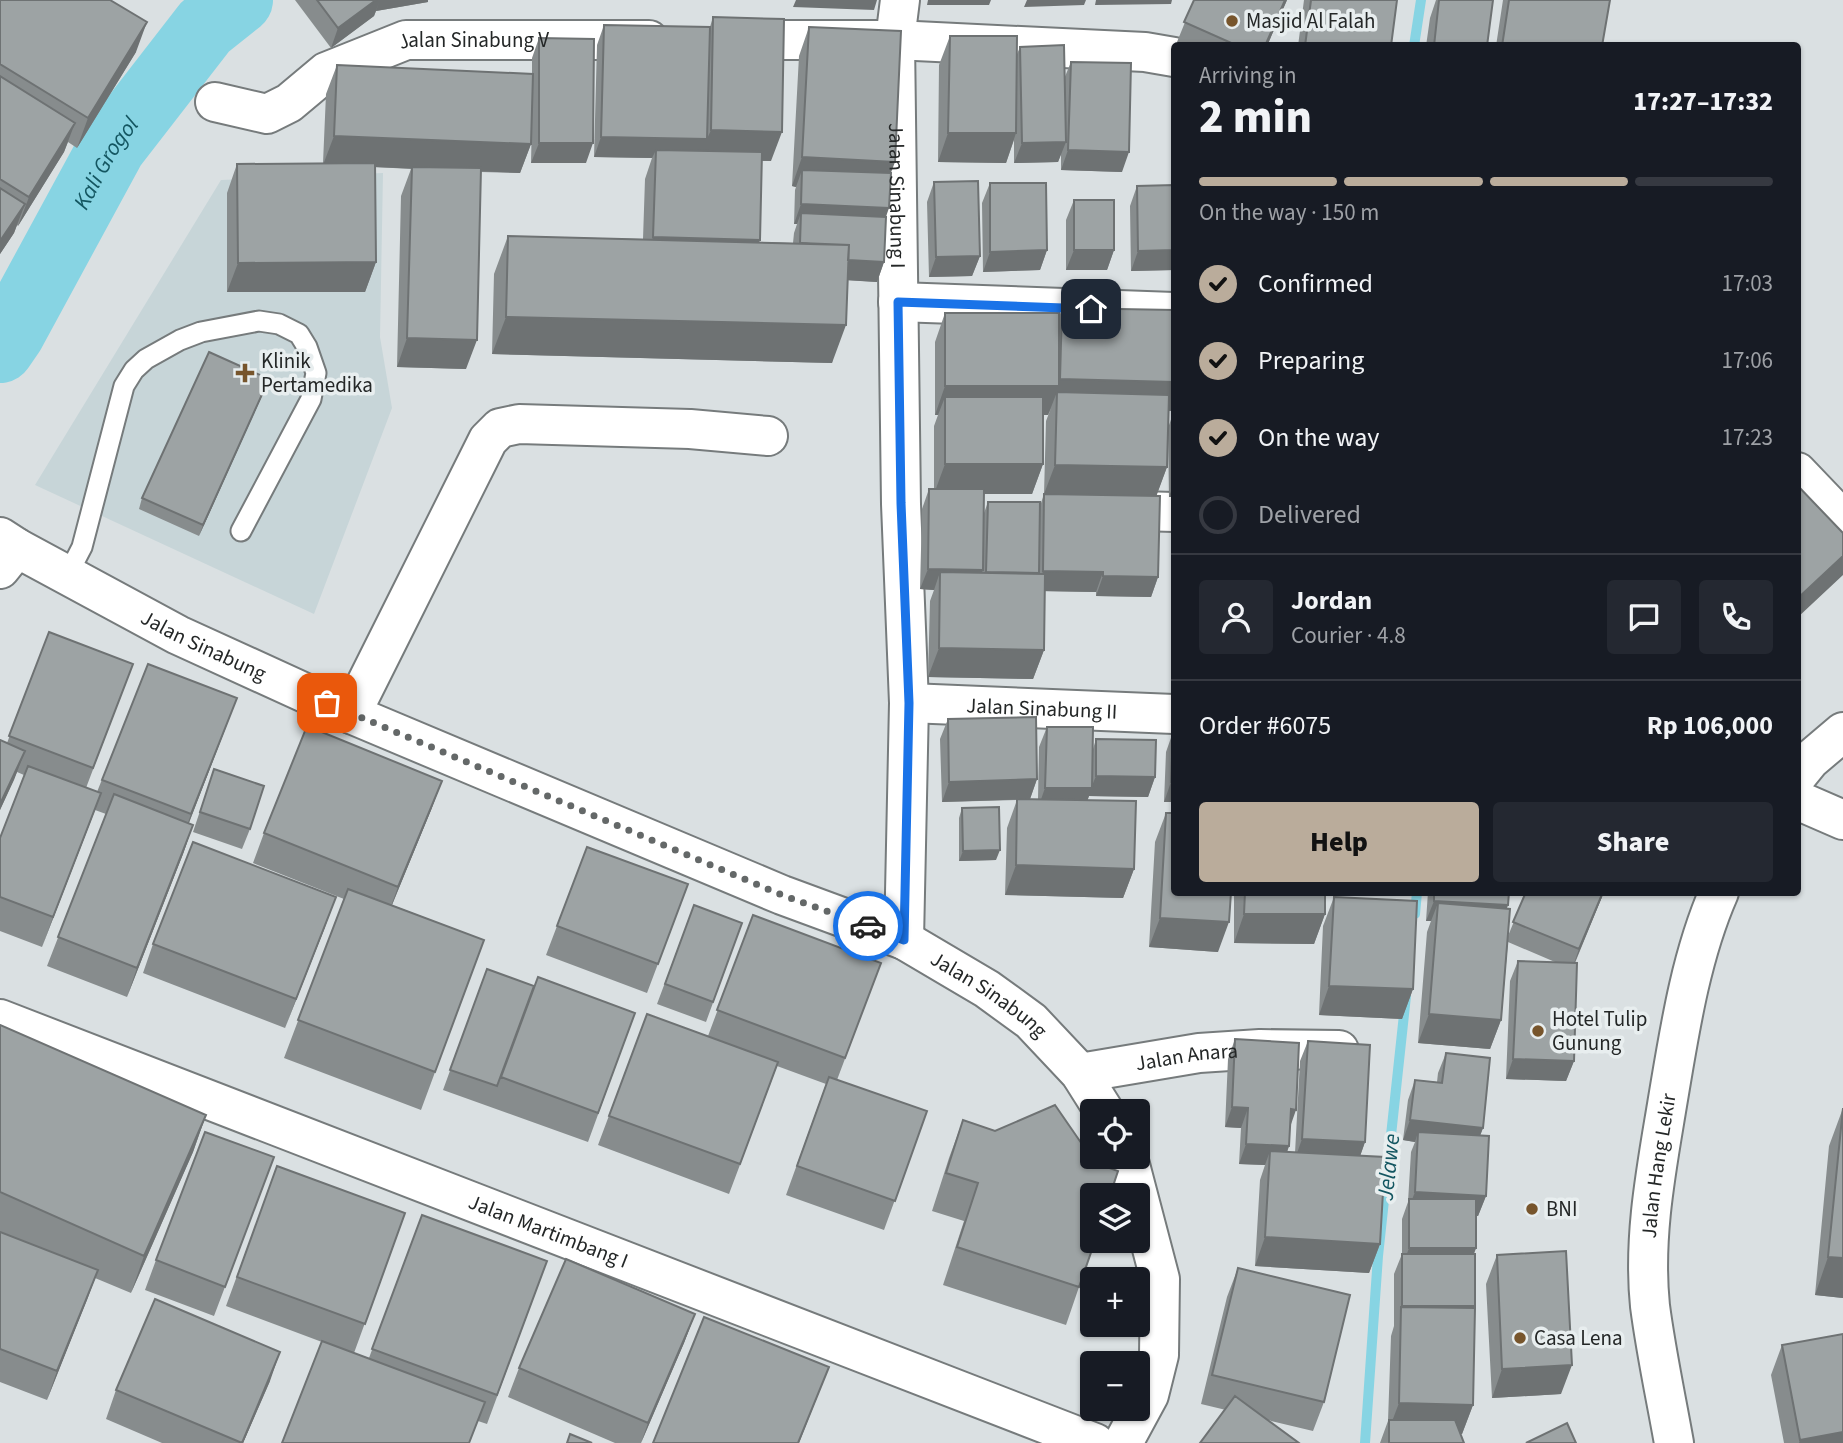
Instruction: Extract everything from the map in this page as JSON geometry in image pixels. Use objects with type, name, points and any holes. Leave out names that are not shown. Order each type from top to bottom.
[{"type":"street","name":"Jalan Sinabung I","points":[[900,0],[895,40],[898,302],[915,504],[904,940]]},
{"type":"street","name":"Jalan Sinabung V","points":[[215,102],[267,114],[289,103],[326,72],[406,40],[895,40],[1145,52],[1171,56]]},
{"type":"street","points":[[898,302],[1171,312]]},
{"type":"street","points":[[351,714],[488,440],[500,428],[519,424],[690,429],[768,436]]},
{"type":"street","points":[[1801,476],[1843,520]]},
{"type":"street","points":[[1065,509],[1171,512]]},
{"type":"street","name":"Jalan Sinabung","points":[[6,551],[67,576],[178,635],[351,714],[782,895],[904,940],[987,989],[1031,1021],[1080,1073],[1096,1099]]},
{"type":"street","name":"Jalan Sinabung II","points":[[909,703],[1171,714]]},
{"type":"street","points":[[1802,760],[1843,732]]},
{"type":"street","points":[[1801,802],[1843,820]]},
{"type":"street","name":"Jalan Hang Lekir","points":[[1674,1443],[1650,1305],[1648,1252],[1651,1199],[1674,1064],[1695,965],[1717,896]]},
{"type":"street","name":"Jalan Martimbang I","points":[[0,1019],[1095,1443]]},
{"type":"street","name":"Jalan Anara","points":[[1080,1073],[1199,1053],[1259,1049],[1339,1050]]},
{"type":"street","points":[[1123,1443],[1149,1395],[1159,1355],[1160,1279],[1131,1169]]},
{"type":"lane","points":[[67,576],[82,547],[124,386],[134,370],[146,359],[180,340],[221,326],[258,321],[279,324],[299,334],[316,373],[311,399],[241,531]]},
{"type":"shaded area","name":"Klinik Pertamedika","points":[[383,173],[380,337],[392,408],[314,614],[35,485],[221,180]]},
{"type":"building","points":[[0,0],[110,0],[147,22],[88,118],[0,64]]},
{"type":"building","points":[[317,0],[376,0],[338,28]]},
{"type":"building","name":"Masjid Al Falah","points":[[1194,0],[1285,0],[1267,42],[1229,42],[1184,22]]},
{"type":"building","points":[[1311,0],[1397,0],[1392,42],[1306,42]]},
{"type":"building","points":[[1439,0],[1493,0],[1488,42],[1434,42]]},
{"type":"building","points":[[1509,0],[1610,0],[1603,42],[1503,42]]},
{"type":"building","points":[[713,17],[784,19],[782,132],[711,130]]},
{"type":"building","points":[[604,25],[710,27],[707,139],[601,137]]},
{"type":"building","points":[[809,27],[901,31],[895,162],[802,157]]},
{"type":"building","points":[[950,36],[1017,36],[1016,133],[948,133]]},
{"type":"building","points":[[539,38],[594,39],[593,143],[539,143]]},
{"type":"building","points":[[1064,45],[1066,142],[1022,143],[1020,47]]},
{"type":"building","points":[[1071,62],[1131,63],[1129,152],[1068,150]]},
{"type":"building","points":[[337,65],[533,74],[531,144],[334,136]]},
{"type":"building","points":[[0,76],[75,123],[29,197],[0,179]]},
{"type":"building","points":[[656,150],[762,152],[760,240],[653,237]]},
{"type":"building","points":[[375,163],[376,262],[238,263],[237,164]]},
{"type":"building","points":[[412,167],[481,168],[477,340],[407,338]]},
{"type":"building","points":[[802,170],[891,173],[889,208],[801,204]]},
{"type":"building","points":[[978,181],[980,256],[936,257],[934,182]]},
{"type":"building","points":[[990,183],[1046,183],[1047,250],[990,252]]},
{"type":"building","points":[[1171,185],[1171,250],[1138,251],[1137,186]]},
{"type":"building","points":[[0,188],[25,204],[0,241]]},
{"type":"building","points":[[1074,200],[1114,200],[1114,250],[1074,250]]},
{"type":"building","points":[[801,213],[886,217],[884,262],[848,260],[849,245],[800,243]]},
{"type":"building","points":[[508,236],[849,245],[846,325],[506,317]]},
{"type":"building","points":[[1062,308],[1171,310],[1171,382],[1060,379]]},
{"type":"building","points":[[945,313],[1059,313],[1059,386],[945,386]]},
{"type":"building","points":[[209,352],[269,379],[203,525],[142,498]]},
{"type":"building","points":[[1057,392],[1169,395],[1167,467],[1055,465]]},
{"type":"building","points":[[945,397],[1043,397],[1043,464],[945,464]]},
{"type":"building","points":[[929,489],[984,489],[983,570],[928,569]]},
{"type":"building","points":[[1801,489],[1843,533],[1843,556],[1801,595]]},
{"type":"building","points":[[1044,494],[1160,496],[1158,577],[1103,576],[1103,572],[1043,571]]},
{"type":"building","points":[[988,502],[1040,502],[1039,573],[986,572]]},
{"type":"building","points":[[940,572],[1045,574],[1044,650],[939,648]]},
{"type":"building","points":[[49,632],[133,664],[93,768],[9,736]]},
{"type":"building","points":[[148,664],[237,698],[191,814],[102,780]]},
{"type":"building","points":[[1036,717],[1037,779],[949,782],[948,719]]},
{"type":"building","points":[[307,726],[442,781],[398,887],[264,833]]},
{"type":"building","points":[[1047,727],[1093,727],[1092,788],[1045,788]]},
{"type":"building","points":[[1096,739],[1156,740],[1155,777],[1096,776]]},
{"type":"building","points":[[0,740],[25,751],[0,804]]},
{"type":"building","points":[[28,766],[101,793],[53,917],[0,897],[0,838]]},
{"type":"building","points":[[214,769],[264,786],[250,829],[200,812]]},
{"type":"building","points":[[114,794],[193,825],[137,968],[58,937]]},
{"type":"building","points":[[1017,799],[1136,801],[1134,869],[1016,865]]},
{"type":"building","points":[[999,807],[1000,850],[963,851],[962,808]]},
{"type":"building","points":[[1166,813],[1171,813],[1171,896],[1231,896],[1229,922],[1160,918]]},
{"type":"building","points":[[193,842],[336,897],[296,999],[153,944]]},
{"type":"building","points":[[587,847],[688,884],[658,964],[557,926]]},
{"type":"building","points":[[348,889],[484,940],[435,1072],[298,1020]]},
{"type":"building","points":[[1245,896],[1325,896],[1325,914],[1244,914]]},
{"type":"building","points":[[1434,896],[1509,896],[1508,905],[1434,901]]},
{"type":"building","points":[[1524,896],[1601,896],[1579,949],[1513,922]]},
{"type":"building","points":[[1334,897],[1417,901],[1413,989],[1329,986]]},
{"type":"building","points":[[1438,903],[1510,909],[1501,1020],[1429,1014]]},
{"type":"building","points":[[694,905],[742,923],[713,1002],[665,984]]},
{"type":"building","points":[[753,915],[881,963],[845,1058],[717,1010]]},
{"type":"building","name":"Hotel Tulip Gunung","points":[[1518,961],[1577,963],[1574,1061],[1513,1059]]},
{"type":"building","points":[[487,969],[534,986],[497,1086],[450,1070]]},
{"type":"building","points":[[538,977],[635,1013],[598,1113],[501,1077]]},
{"type":"building","points":[[647,1014],[778,1062],[740,1164],[609,1116]]},
{"type":"building","points":[[0,1025],[206,1115],[144,1256],[0,1192]]},
{"type":"building","points":[[1235,1039],[1299,1043],[1296,1110],[1291,1109],[1289,1146],[1246,1144],[1248,1108],[1232,1107]]},
{"type":"building","points":[[1308,1041],[1370,1045],[1365,1142],[1302,1139]]},
{"type":"building","points":[[1446,1053],[1490,1058],[1483,1128],[1410,1120],[1415,1080],[1442,1083]]},
{"type":"building","points":[[829,1077],[927,1111],[895,1201],[797,1166]]},
{"type":"building","points":[[1055,1105],[1080,1141],[1080,1169],[1118,1171],[1114,1183],[1080,1183],[1080,1253],[1091,1253],[1086,1267],[1080,1267],[1079,1287],[957,1247],[978,1183],[946,1173],[963,1120],[995,1131]]},
{"type":"building","points":[[1843,1108],[1843,1258],[1828,1257]]},
{"type":"building","points":[[205,1132],[274,1157],[225,1287],[156,1260]]},
{"type":"building","points":[[1418,1132],[1489,1136],[1486,1196],[1415,1192]]},
{"type":"building","points":[[1270,1151],[1385,1157],[1380,1244],[1265,1237]]},
{"type":"building","points":[[277,1166],[405,1213],[365,1324],[237,1277]]},
{"type":"building","points":[[1409,1199],[1476,1199],[1476,1248],[1409,1248]]},
{"type":"building","points":[[422,1215],[547,1261],[497,1395],[372,1349]]},
{"type":"building","points":[[0,1232],[98,1270],[57,1371],[0,1349]]},
{"type":"building","points":[[1566,1251],[1572,1365],[1502,1369],[1497,1255]]},
{"type":"building","points":[[1402,1254],[1475,1254],[1475,1306],[1402,1306]]},
{"type":"building","points":[[566,1259],[695,1314],[648,1423],[519,1368]]},
{"type":"building","points":[[1238,1268],[1350,1295],[1324,1402],[1212,1375]]},
{"type":"building","points":[[155,1299],[280,1352],[242,1443],[116,1390]]},
{"type":"building","points":[[1401,1307],[1475,1308],[1473,1405],[1399,1403]]},
{"type":"building","points":[[704,1317],[829,1367],[798,1443],[653,1443]]},
{"type":"building","points":[[1843,1334],[1843,1432],[1800,1440],[1782,1345]]},
{"type":"building","points":[[322,1341],[485,1402],[469,1443],[282,1443]]},
{"type":"building","points":[[1235,1396],[1299,1443],[1200,1443]]},
{"type":"building","points":[[1389,1420],[1455,1420],[1464,1443],[1389,1443]]},
{"type":"building","points":[[1567,1423],[1576,1443],[1526,1443]]},
{"type":"building","points":[[570,1434],[592,1443],[567,1443]]},
{"type":"waterway","name":"Kali Grogol","points":[[0,349],[112,147],[205,27],[239,0]]},
{"type":"waterway","name":"Jelawe","points":[[1415,42],[1421,0]]},
{"type":"waterway","name":"Jelawe","points":[[1415,914],[1417,896]]},
{"type":"waterway","name":"Jelawe","points":[[1365,1443],[1378,1256],[1406,996]]},
{"type":"way so far","points":[[327,703],[782,895],[868,926]]},
{"type":"place","name":"Masjid Al Falah","points":[[1232,21]]},
{"type":"place","name":"Klinik Pertamedika","points":[[245,373]]},
{"type":"place","name":"Hotel Tulip Gunung","points":[[1538,1031]]},
{"type":"place","name":"BNI","points":[[1532,1209]]},
{"type":"place","name":"Casa Lena","points":[[1520,1338]]},
{"type":"route","points":[[868,926],[904,940],[909,703],[901,503],[898,302],[1091,309]]}]
